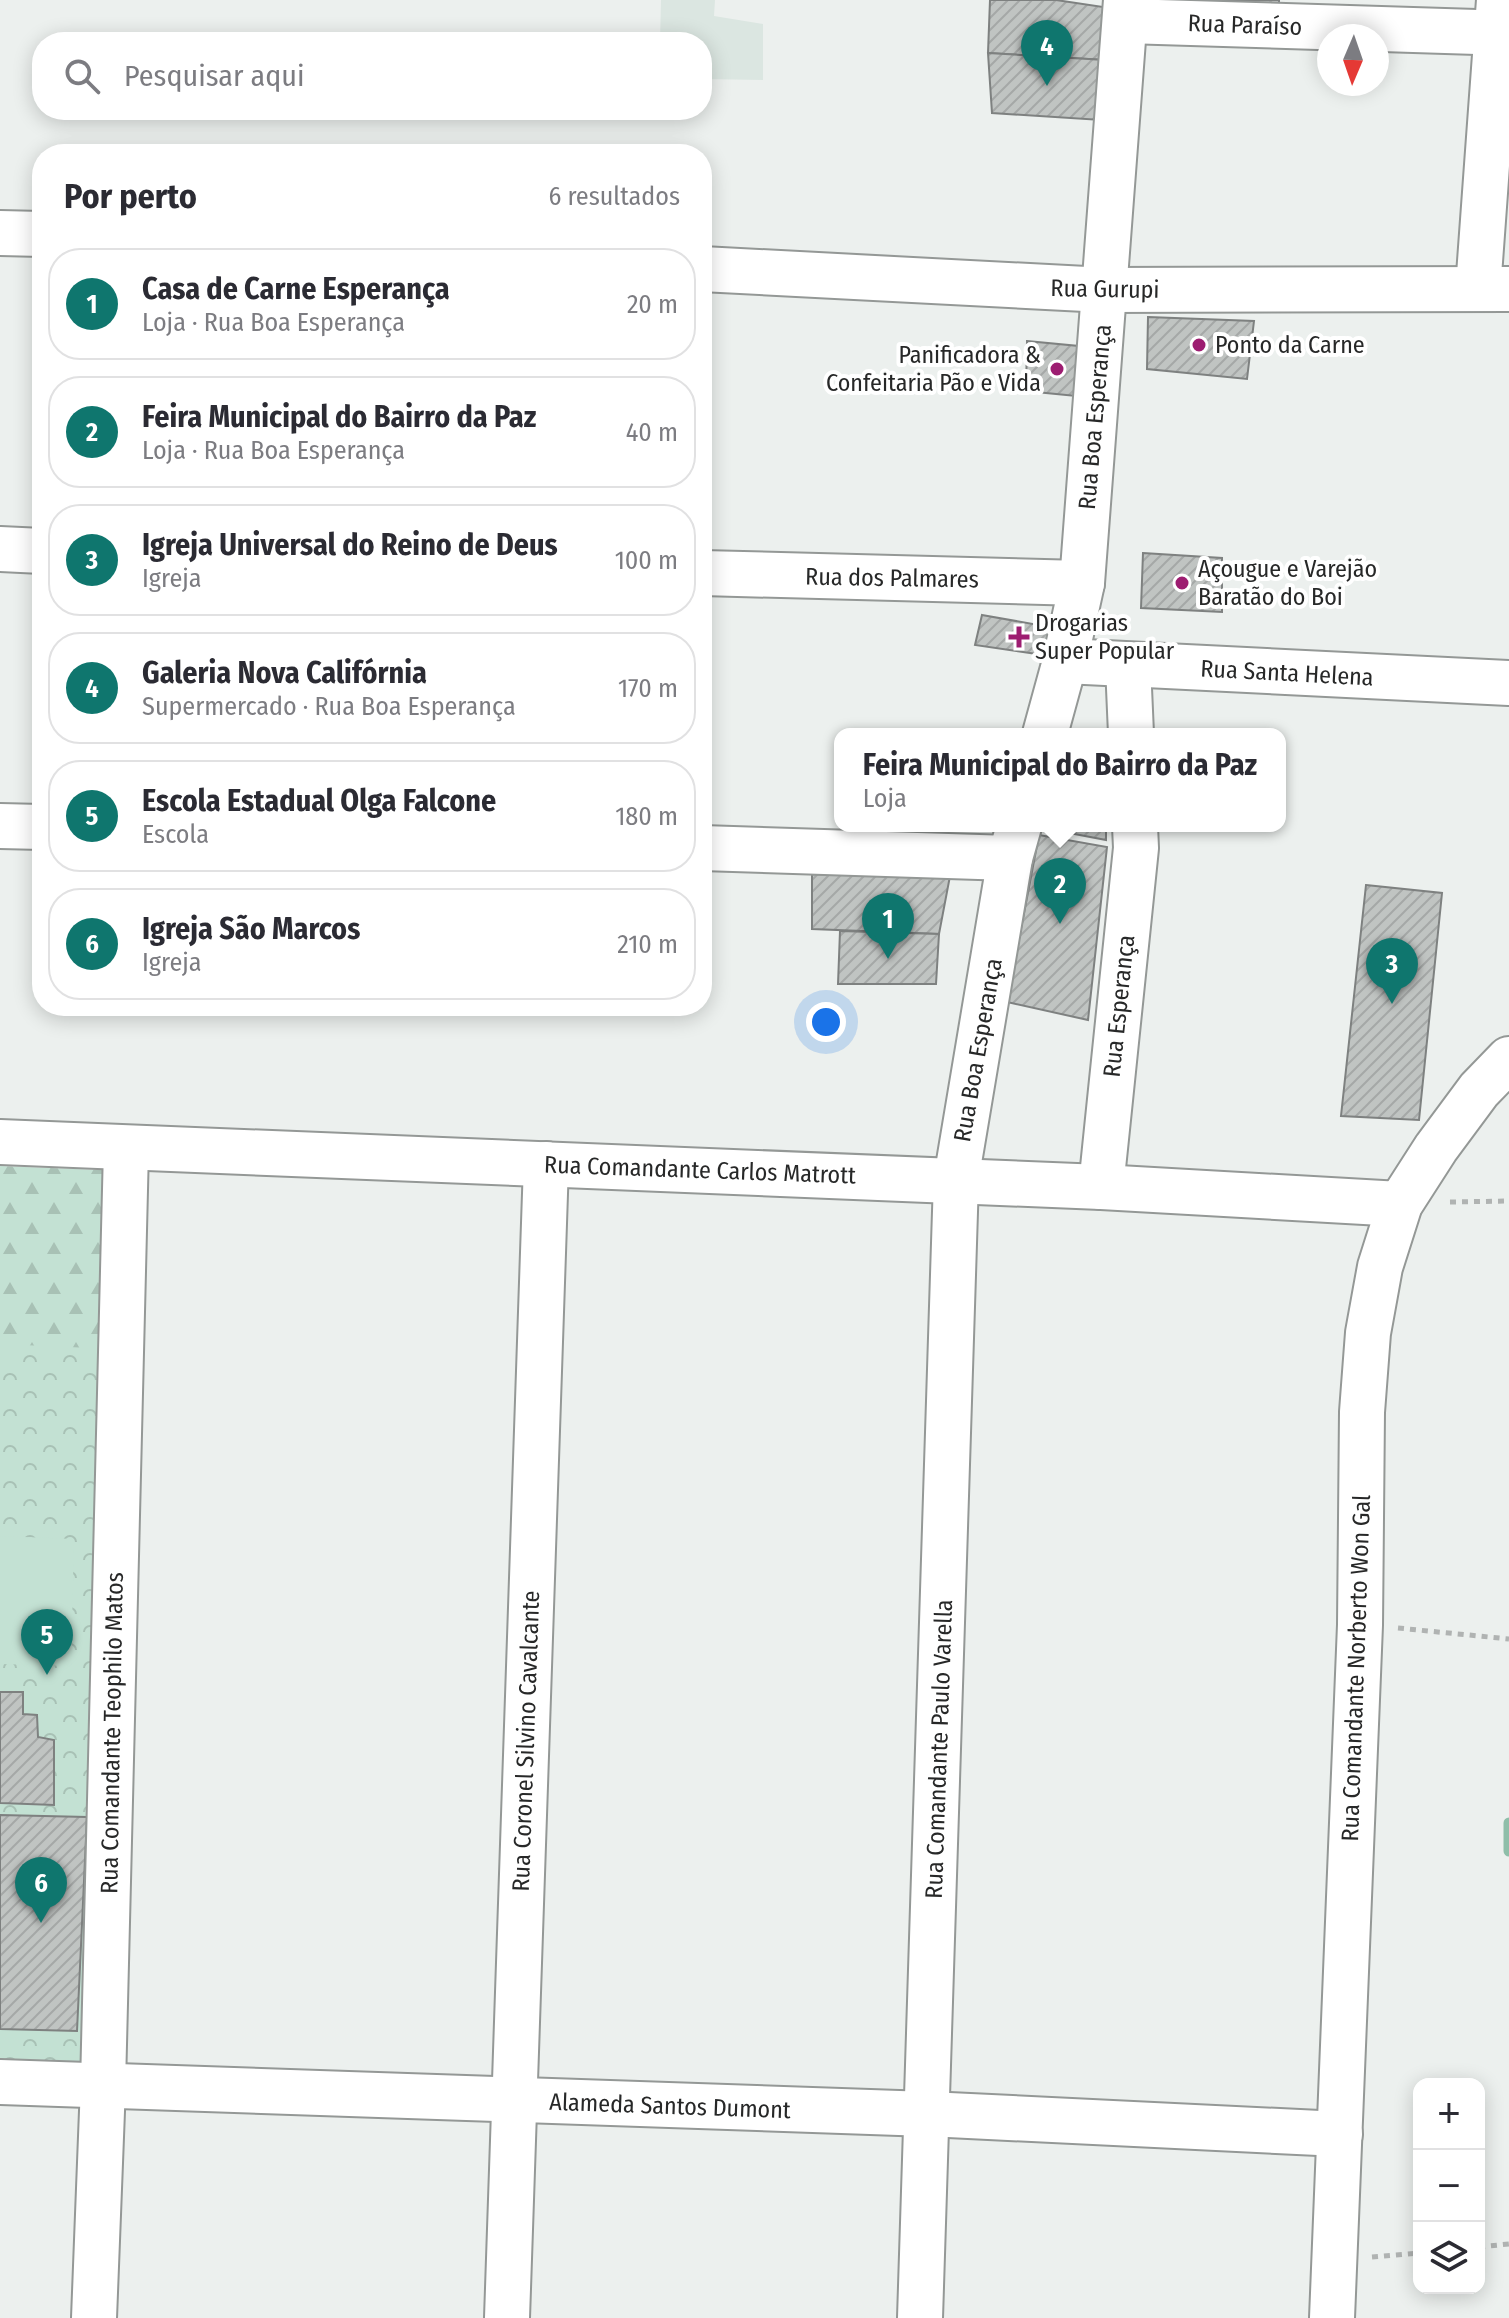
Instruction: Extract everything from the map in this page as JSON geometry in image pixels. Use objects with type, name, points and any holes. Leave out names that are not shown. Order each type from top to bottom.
[{"type":"street","name":"Rua Paraíso","points":[[1126,11],[1502,22]]},
{"type":"street","name":"Rua Boa Esperança","points":[[1047,728],[1082,583],[1126,11]]},
{"type":"street","points":[[1494,289],[1502,22]]},
{"type":"street","points":[[0,233],[32,234]]},
{"type":"street","name":"Rua Gurupi","points":[[712,270],[1105,290],[1494,289]]},
{"type":"street","points":[[0,549],[32,551]]},
{"type":"street","name":"Rua dos Palmares","points":[[712,573],[1082,583]]},
{"type":"street","name":"Rua Santa Helena","points":[[1065,661],[1509,683]]},
{"type":"street","points":[[1128,665],[1131,728]]},
{"type":"street","points":[[0,826],[32,827]]},
{"type":"street","name":"Rua Esperança","points":[[1101,1187],[1135,832]]},
{"type":"street","points":[[712,848],[1015,842]]},
{"type":"street","name":"Rua Boa Esperança","points":[[956,1180],[1015,842]]},
{"type":"street","name":"Rua Comandante Norberto Won Gal","points":[[1332,2318],[1360,1625],[1362,1412],[1368,1333],[1380,1267],[1400,1204],[1479,1090],[1509,1059]]},
{"type":"street","name":"Rua Comandante Carlos Matrott","points":[[0,1142],[956,1180],[1400,1204]]},
{"type":"street","name":"Rua Comandante Teophilo Matos","points":[[94,2318],[103,2085],[126,1149]]},
{"type":"street","name":"Rua Coronel Silvino Cavalcante","points":[[507,2318],[546,1164]]},
{"type":"street","name":"Rua Comandante Paulo Varella","points":[[920,2318],[956,1180]]},
{"type":"street","name":"Alameda Santos Dumont","points":[[0,2082],[928,2114],[1340,2134]]},
{"type":"path","points":[[1400,1204],[1509,1201]]},
{"type":"path","points":[[1360,1625],[1509,1639]]},
{"type":"path","points":[[1485,2246],[1509,2244]]},
{"type":"shaded area","points":[[661,0],[715,0],[714,16],[763,24],[763,80],[712,79],[712,32],[660,32]]},
{"type":"green space","points":[[0,1166],[126,1171],[102,1535],[0,1530]]},
{"type":"green space","points":[[0,1344],[114,1349],[89,2085],[0,2080]]},
{"type":"green space","points":[[0,1536],[74,1539],[71,1666],[0,1664]]},
{"type":"building","points":[[990,0],[1056,0],[1110,8],[1105,60],[988,53]]},
{"type":"building","points":[[1178,0],[1279,0],[1279,4]]},
{"type":"building","points":[[988,53],[1105,60],[1101,120],[992,113]]},
{"type":"building","name":"Ponto da Carne","points":[[1148,317],[1254,321],[1247,379],[1147,369]]},
{"type":"building","name":"Panificadora & Confeitaria Pão e Vida","points":[[1027,341],[1089,347],[1086,397],[1026,391]]},
{"type":"building","name":"Açougue e Varejão Baratão do Boi","points":[[1143,553],[1222,558],[1222,612],[1141,608]]},
{"type":"building","name":"Drogarias Super Popular","points":[[982,615],[1061,629],[1058,657],[975,645]]},
{"type":"building","points":[[1064,832],[1106,832],[1106,840]]},
{"type":"building","points":[[1039,835],[1107,847],[1088,1020],[1007,1002]]},
{"type":"building","points":[[812,874],[950,876],[939,934],[812,929]]},
{"type":"building","points":[[1366,885],[1442,893],[1419,1120],[1341,1116]]},
{"type":"building","points":[[840,931],[939,934],[936,984],[838,984]]},
{"type":"building","points":[[0,1692],[23,1692],[23,1714],[37,1715],[38,1737],[54,1740],[54,1805],[0,1803]]},
{"type":"building","points":[[0,1815],[87,1817],[77,2031],[0,2029]]},
{"type":"waterway","points":[[1509,1823],[1509,1851]]},
{"type":"place","name":"Galeria Nova Califórnia","points":[[1047,86]]},
{"type":"place","name":"Ponto da Carne","points":[[1199,345]]},
{"type":"place","name":"Panificadora & Confeitaria Pão e Vida","points":[[1057,369]]},
{"type":"place","name":"Açougue e Varejão Baratão do Boi","points":[[1182,583]]},
{"type":"place","name":"Drogarias Super Popular","points":[[1019,637]]},
{"type":"place","name":"Feira Municipal do Bairro da Paz","points":[[1060,924]]},
{"type":"place","name":"Casa de Carne Esperança","points":[[888,959]]},
{"type":"place","name":"Igreja Universal do Reino de Deus","points":[[1392,1004]]},
{"type":"place","name":"Escola Estadual Olga Falcone","points":[[47,1675]]},
{"type":"place","name":"Igreja São Marcos","points":[[41,1923]]}]
